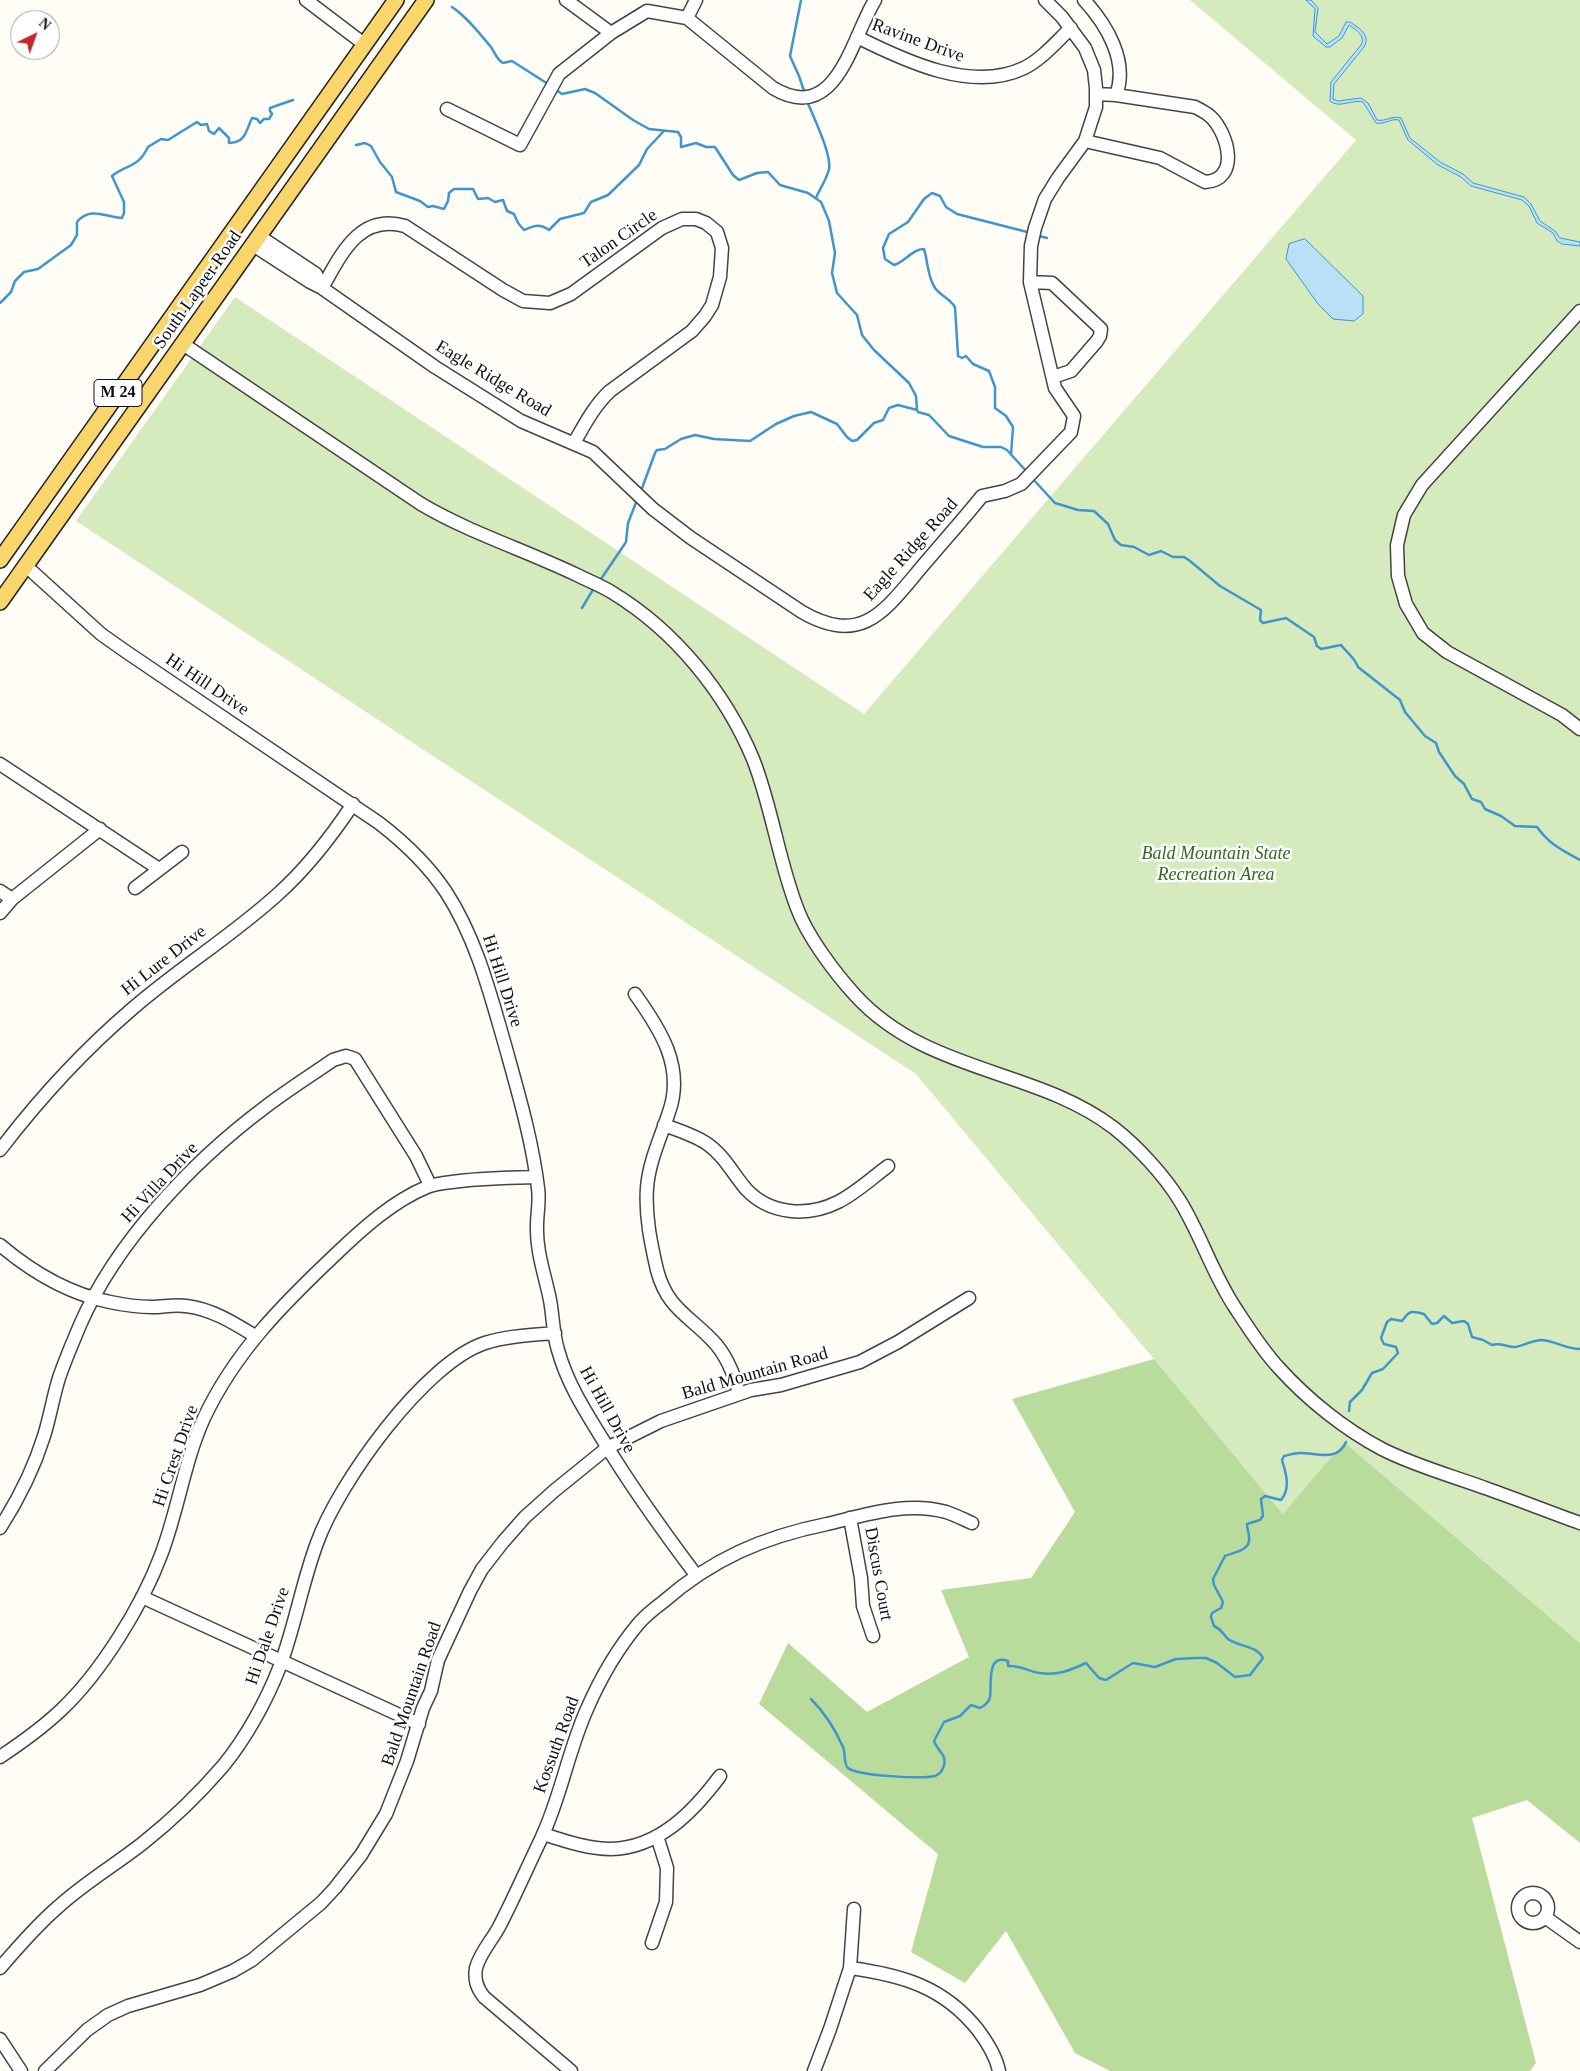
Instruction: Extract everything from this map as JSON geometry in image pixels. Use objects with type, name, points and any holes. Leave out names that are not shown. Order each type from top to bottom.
[{"type":"main road","name":"South Lapeer Road","points":[[0,560],[396,0]]},
{"type":"main road","name":"South Lapeer Road","points":[[0,602],[426,0]]},
{"type":"main road","points":[[237,225],[239,236],[245,242],[256,240]]},
{"type":"main road","points":[[186,296],[198,302],[202,310],[202,316]]},
{"type":"street","points":[[306,0],[364,44]]},
{"type":"street","points":[[566,0],[611,33]]},
{"type":"street","points":[[687,18],[696,0]]},
{"type":"street","points":[[447,109],[520,145],[559,74],[611,33],[651,6],[687,18],[773,88],[785,95],[798,98],[812,97],[825,91],[833,83],[875,0]]},
{"type":"street","name":"Eagle Ridge Road","points":[[256,240],[310,282],[322,288],[436,367],[506,412],[592,452],[603,460],[653,510],[691,538],[816,619],[830,624],[846,626],[858,624],[882,612],[982,496],[1005,491],[1021,484],[1071,432],[1074,416],[1059,394],[1053,377],[1030,282],[1031,246],[1035,228],[1046,199],[1063,170],[1085,141],[1096,107],[1096,94],[1094,70],[1085,48],[1071,28],[1046,0]]},
{"type":"street","points":[[1084,0],[1101,20],[1112,42],[1120,76],[1116,95]]},
{"type":"street","name":"Ravine Drive","points":[[857,37],[876,47],[936,70],[971,78],[997,77],[1025,67],[1041,56],[1071,28]]},
{"type":"street","points":[[1085,141],[1160,158],[1205,182],[1213,182],[1224,172],[1229,150],[1220,129],[1212,118],[1204,112],[1194,107],[1116,95],[1096,94]]},
{"type":"street","name":"Talon Circle","points":[[322,288],[337,262],[357,236],[366,228],[382,223],[392,222],[405,226],[523,301],[550,303],[571,294],[662,228],[682,218],[696,219],[706,223],[717,232],[722,248],[720,277],[712,304],[705,316],[692,331],[610,391],[590,413],[574,443]]},
{"type":"street","points":[[1030,282],[1052,283],[1101,329],[1097,340],[1070,370],[1053,377]]},
{"type":"street","points":[[1580,311],[1422,485],[1404,515],[1397,545],[1398,576],[1406,604],[1423,633],[1447,652],[1562,715],[1580,730]]},
{"type":"street","points":[[183,344],[421,504],[451,522],[560,567],[612,592],[646,616],[702,672],[730,712],[758,773],[797,910],[824,957],[857,998],[891,1026],[922,1046],[955,1060],[1063,1098],[1110,1125],[1137,1147],[1179,1199],[1233,1306],[1276,1365],[1300,1389],[1340,1422],[1381,1448],[1428,1468],[1580,1524]]},
{"type":"street","name":"Hi Hill Drive","points":[[26,566],[95,628],[125,651],[353,804],[401,840],[424,864],[446,892],[467,930],[481,966],[532,1145],[540,1205],[537,1226],[541,1264],[551,1302],[558,1349],[573,1389],[607,1448],[661,1529],[696,1575]]},
{"type":"street","points":[[0,764],[159,869]]},
{"type":"street","name":"Hi Lure Drive","points":[[0,1150],[28,1112],[131,1009],[278,894],[325,843],[353,804]]},
{"type":"street","points":[[0,913],[12,899],[100,829]]},
{"type":"street","points":[[135,888],[182,852]]},
{"type":"street","points":[[0,891],[12,899]]},
{"type":"street","points":[[635,994],[656,1023],[667,1045],[674,1068],[672,1101],[656,1146],[647,1188],[649,1235],[658,1273],[663,1288],[675,1307],[713,1341],[725,1355],[735,1375],[739,1393]]},
{"type":"street","name":"Hi Villa Drive","points":[[0,1528],[17,1502],[44,1437],[59,1378],[81,1324],[105,1279],[141,1226],[176,1186],[264,1108],[333,1060],[346,1056],[355,1060],[416,1156],[430,1186]]},
{"type":"street","points":[[664,1125],[705,1143],[723,1158],[754,1197],[764,1204],[790,1212],[819,1210],[839,1201],[888,1166]]},
{"type":"street","name":"Hi Crest Drive","points":[[0,1757],[61,1710],[108,1653],[125,1628],[162,1555],[181,1483],[204,1419],[228,1376],[255,1336],[293,1294],[354,1237],[389,1209],[430,1186],[461,1181],[536,1177]]},
{"type":"street","points":[[0,1245],[16,1259],[74,1292],[129,1305],[186,1305],[218,1315],[255,1336]]},
{"type":"street","name":"Bald Mountain Road","points":[[45,2071],[87,2030],[108,2015],[128,2006],[200,1985],[233,1971],[252,1960],[321,1903],[335,1888],[375,1834],[397,1787],[446,1640],[482,1569],[525,1516],[607,1448],[661,1421],[739,1393],[781,1385],[860,1362],[898,1342],[969,1298]]},
{"type":"street","name":"Hi Dale Drive","points":[[0,1968],[58,1906],[96,1876],[142,1844],[179,1813],[224,1765],[258,1713],[281,1662],[317,1541],[346,1482],[373,1444],[430,1381],[451,1362],[467,1352],[484,1343],[508,1338],[555,1333]]},
{"type":"street","name":"Kossuth Road","points":[[571,2071],[484,1997],[476,1984],[476,1968],[482,1953],[498,1929],[543,1834],[559,1794],[586,1711],[600,1681],[640,1621],[696,1575],[752,1545],[806,1528],[886,1511],[924,1508],[946,1512],[972,1523]]},
{"type":"street","name":"Discus Court","points":[[850,1518],[861,1578],[863,1606],[873,1636]]},
{"type":"street","points":[[142,1597],[419,1724]]},
{"type":"street","points":[[543,1834],[587,1846],[612,1849],[635,1844],[657,1836],[683,1818],[703,1799],[720,1776]]},
{"type":"street","points":[[652,1943],[666,1902],[667,1868],[657,1836]]},
{"type":"street","points":[[814,2071],[850,1968],[854,1909]]},
{"type":"street","points":[[1545,1917],[1580,1942]]},
{"type":"street","points":[[850,1968],[904,1978],[936,1993],[956,2006],[984,2038],[999,2071]]},
{"type":"street","points":[[0,2039],[21,2071]]},
{"type":"green space","name":"Bald Mountain State Recreation Area","points":[[1190,0],[1580,0],[1580,1643],[1344,1442],[1284,1515],[916,1074],[76,521],[235,297],[864,714],[1356,140]]},
{"type":"green space","points":[[1154,1359],[1283,1514],[1344,1442],[1580,1643],[1580,1843],[1527,1800],[1472,1818],[1536,2063],[1530,2071],[1110,2071],[1075,2053],[1006,1931],[965,1983],[911,1952],[938,1854],[759,1704],[788,1643],[867,1712],[969,1657],[941,1590],[1031,1578],[1075,1512],[1012,1399]]},
{"type":"water","points":[[1306,0],[1311,0],[1318,8],[1315,32],[1327,44],[1339,36],[1346,22],[1350,22],[1365,35],[1366,43],[1364,47],[1334,84],[1333,99],[1338,101],[1361,98],[1368,103],[1377,120],[1401,118],[1410,138],[1440,162],[1463,174],[1473,183],[1524,197],[1531,204],[1540,221],[1555,231],[1560,238],[1580,242],[1580,246],[1562,244],[1557,241],[1553,233],[1537,223],[1529,206],[1522,200],[1471,186],[1461,177],[1438,165],[1408,140],[1399,120],[1376,123],[1363,102],[1337,104],[1330,101],[1331,82],[1361,45],[1362,39],[1360,34],[1349,25],[1342,38],[1330,47],[1326,47],[1313,36],[1315,9]]},
{"type":"water","points":[[1305,239],[1363,296],[1363,314],[1354,321],[1333,319],[1318,304],[1286,259],[1289,244]]},
{"type":"waterway","points":[[801,0],[790,56],[804,91]]},
{"type":"waterway","points":[[452,7],[473,26],[501,62],[512,61],[548,84]]},
{"type":"waterway","points":[[555,89],[562,94],[585,89],[595,93],[649,129],[678,132],[681,137],[681,147],[696,143],[706,147],[715,147],[733,175],[739,180],[757,173],[768,172],[780,185],[808,193],[821,202],[829,221],[835,253],[832,273],[837,293],[857,315],[862,335],[874,350],[909,383],[916,396],[917,410]]},
{"type":"waterway","points":[[0,303],[11,292],[15,281],[24,272],[38,269],[71,245],[77,235],[77,222],[82,217],[92,213],[122,218],[124,202],[112,176],[140,159],[148,147],[161,139],[168,140],[197,122],[201,125],[207,124],[209,131],[214,134],[219,128],[229,138],[229,143],[239,141],[245,135],[252,118],[257,119],[260,123],[264,119],[269,119],[272,114],[270,108],[293,100]]},
{"type":"waterway","points":[[807,101],[825,145],[829,163],[827,176],[816,198]]},
{"type":"waterway","points":[[356,145],[365,143],[371,146],[380,162],[392,177],[396,192],[420,201],[428,207],[433,206],[444,209],[449,193],[454,189],[473,189],[478,199],[488,198],[495,202],[503,200],[507,211],[514,214],[524,230],[534,226],[549,230],[560,219],[584,213],[591,202],[608,195],[639,165],[647,149],[663,132]]},
{"type":"waterway","points":[[1011,455],[1013,427],[1006,416],[995,408],[995,387],[989,371],[973,364],[966,356],[962,358],[958,356],[955,307],[937,291],[932,283],[924,249],[916,251],[894,265],[885,259],[883,248],[889,234],[908,222],[924,199],[932,193],[940,196],[946,207],[957,214],[1031,233]]},
{"type":"waterway","points":[[1039,236],[1047,238]]},
{"type":"waterway","points":[[641,491],[657,450],[665,449],[681,439],[695,435],[714,439],[750,441],[776,424],[794,416],[811,412],[837,424],[852,441],[857,440],[874,423],[883,420],[889,408],[898,405],[929,415],[949,436],[983,447],[1001,447],[1007,450],[1027,472]]},
{"type":"waterway","points":[[1032,478],[1055,503],[1078,510],[1094,511],[1108,524],[1115,540],[1121,545],[1134,547],[1149,555],[1161,551],[1173,557],[1184,557],[1220,586],[1261,610],[1260,620],[1263,623],[1286,618],[1314,637],[1317,646],[1321,649],[1341,645],[1358,667],[1400,700],[1405,712],[1425,736],[1436,743],[1439,752],[1455,776],[1464,784],[1472,799],[1481,802],[1485,809],[1501,816],[1515,826],[1537,827],[1551,842],[1580,860]]},
{"type":"waterway","points":[[599,582],[626,542],[628,523],[637,500]]},
{"type":"waterway","points":[[582,608],[594,588]]},
{"type":"waterway","points":[[1349,1411],[1350,1402],[1362,1390],[1372,1373],[1383,1369],[1398,1353],[1396,1347],[1384,1344],[1381,1338],[1387,1322],[1391,1319],[1402,1321],[1411,1312],[1424,1314],[1432,1324],[1437,1323],[1444,1316],[1452,1323],[1464,1321],[1468,1324],[1472,1337],[1492,1345],[1498,1344],[1515,1347],[1542,1340],[1580,1349]]},
{"type":"waterway","points":[[811,1699],[837,1734],[844,1749],[848,1768],[876,1775],[928,1777],[935,1776],[944,1767],[943,1755],[934,1741],[944,1722],[960,1716],[971,1705],[980,1708],[989,1701],[991,1672],[996,1662],[1001,1660],[1008,1661],[1008,1666],[1046,1674],[1064,1672],[1086,1663],[1099,1678],[1106,1680],[1133,1663],[1155,1667],[1176,1659],[1206,1658],[1217,1663],[1235,1677],[1250,1675],[1263,1658],[1252,1648],[1232,1642],[1214,1626],[1211,1617],[1212,1613],[1221,1608],[1223,1602],[1213,1579],[1225,1556],[1245,1548],[1249,1542],[1247,1524],[1260,1520],[1263,1516],[1261,1499],[1265,1496],[1281,1500],[1284,1495],[1287,1485],[1282,1460],[1284,1456],[1300,1453],[1332,1454],[1338,1452],[1346,1442]]}]
